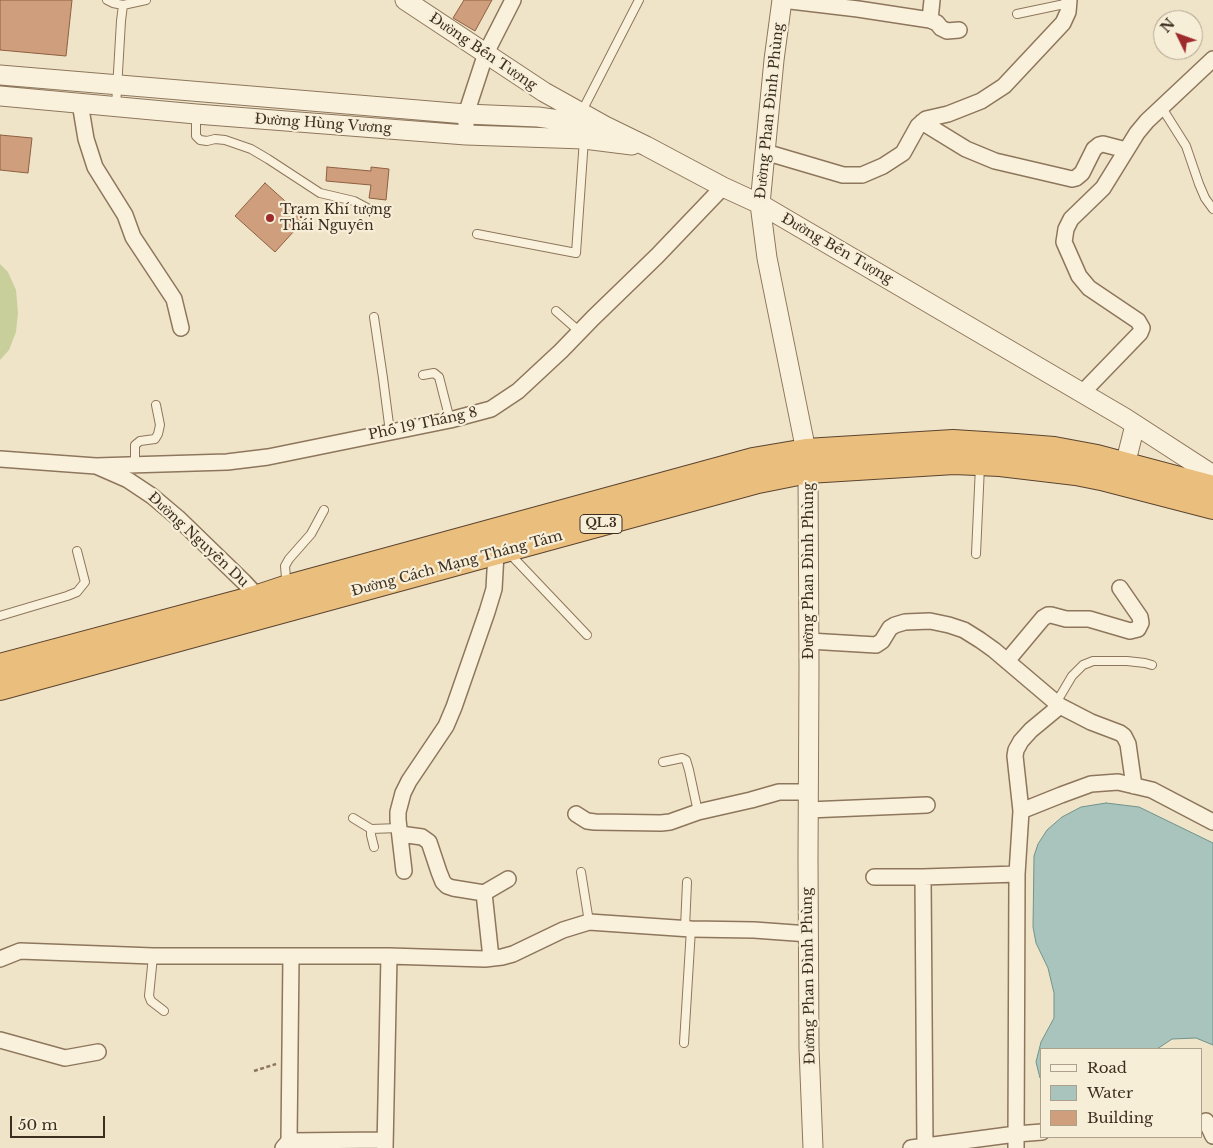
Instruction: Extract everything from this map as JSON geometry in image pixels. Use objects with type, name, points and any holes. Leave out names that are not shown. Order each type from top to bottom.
[{"type":"highway","name":"Đường Cách Mạng Tháng Tám","points":[[2,680],[292,598],[501,552],[758,481],[807,461],[952,442],[1054,449],[1097,457],[1122,474],[1213,507]]},
{"type":"highway","name":"Đường Cách Mạng Tháng Tám","points":[[292,598],[753,460],[980,463],[1076,472],[1122,474],[1213,488]]},
{"type":"street","name":"Đường Bến Tượng","points":[[405,0],[544,92],[605,126],[760,204],[1082,393],[1213,475]]},
{"type":"street","points":[[466,135],[466,114],[486,53],[512,0]]},
{"type":"street","points":[[782,0],[930,20],[947,31],[959,30]]},
{"type":"street","name":"Đường Phan Đình Phùng","points":[[782,0],[774,60],[760,204],[767,258],[807,461],[809,1048],[813,1148]]},
{"type":"street","points":[[930,20],[932,0]]},
{"type":"street","points":[[765,152],[843,175],[862,175],[883,166],[903,153],[918,126],[926,119],[948,114],[982,101],[1004,86],[1063,23],[1068,12],[1069,2]]},
{"type":"street","points":[[1082,393],[1140,333],[1142,328],[1138,321],[1089,288],[1079,276],[1064,242],[1066,229],[1071,219],[1102,188],[1137,133],[1147,121],[1213,60]]},
{"type":"street","name":"Đường Hùng Vương","points":[[0,75],[466,114],[538,117],[605,126]]},
{"type":"street","name":"Đường Hùng Vương","points":[[0,96],[196,114],[466,135],[584,139],[646,146]]},
{"type":"street","points":[[289,121],[290,99]]},
{"type":"street","points":[[80,103],[86,139],[95,167],[125,215],[133,237],[174,299],[181,328]]},
{"type":"street","points":[[922,122],[966,149],[995,162],[1072,179],[1082,173],[1094,149],[1099,145],[1103,144],[1126,150]]},
{"type":"street","name":"Phố 19 Tháng 8","points":[[96,466],[227,462],[268,457],[450,420],[491,409],[518,391],[562,351],[723,187]]},
{"type":"street","points":[[1122,474],[1135,425]]},
{"type":"street","name":"Đường Nguyễn Du","points":[[0,459],[96,466],[128,480],[152,496],[204,542],[261,606]]},
{"type":"street","points":[[404,871],[398,812],[403,794],[446,726],[494,589],[501,552]]},
{"type":"street","points":[[1007,661],[1043,618],[1048,615],[1066,619],[1089,619],[1130,631],[1138,629],[1141,623],[1140,617],[1120,588]]},
{"type":"street","points":[[809,641],[876,645],[882,641],[890,628],[905,622],[930,621],[964,630],[1007,661],[1058,705],[1124,736],[1128,744],[1134,786]]},
{"type":"street","points":[[1016,1141],[1017,874],[1022,811],[1015,756],[1021,741],[1058,705]]},
{"type":"street","points":[[1022,811],[1091,784],[1118,782],[1152,790],[1213,822]]},
{"type":"street","points":[[576,814],[595,822],[670,822],[698,812],[779,792],[808,801],[927,805]]},
{"type":"street","points":[[400,831],[422,837],[430,842],[439,872],[447,886],[484,893],[508,879]]},
{"type":"street","points":[[874,877],[1017,874]]},
{"type":"street","points":[[923,877],[920,1148],[1016,1141],[1040,1133]]},
{"type":"street","points":[[484,893],[491,958]]},
{"type":"street","points":[[0,959],[20,952],[153,956],[491,958],[513,954],[563,930],[589,922],[809,934]]},
{"type":"street","points":[[291,956],[290,1059],[286,1144],[385,1144],[388,956]]},
{"type":"street","points":[[0,1040],[65,1058],[98,1052]]},
{"type":"street","points":[[1207,1120],[1213,1136]]},
{"type":"lane","points":[[107,0],[123,6],[146,0]]},
{"type":"lane","points":[[581,113],[639,0]]},
{"type":"lane","points":[[1017,14],[1069,2]]},
{"type":"lane","points":[[116,106],[123,6]]},
{"type":"lane","points":[[1162,108],[1186,146],[1199,184],[1205,198],[1213,209]]},
{"type":"lane","points":[[196,114],[196,136],[200,140],[225,140],[251,149],[320,193],[354,201],[368,209]]},
{"type":"lane","points":[[477,234],[576,253],[584,139]]},
{"type":"lane","points":[[556,311],[580,332]]},
{"type":"lane","points":[[374,317],[390,432]]},
{"type":"lane","points":[[423,375],[434,373],[439,377],[450,420]]},
{"type":"lane","points":[[135,465],[136,445],[140,441],[155,439],[158,434],[160,426],[156,405]]},
{"type":"lane","points":[[976,554],[980,463]]},
{"type":"lane","points":[[292,598],[286,578],[286,566],[289,559],[311,534],[324,510]]},
{"type":"lane","points":[[0,616],[77,592],[85,582],[77,551]]},
{"type":"lane","points":[[501,552],[587,635]]},
{"type":"lane","points":[[1058,705],[1072,676],[1083,665],[1093,661],[1127,661],[1152,665]]},
{"type":"lane","points":[[663,762],[682,758],[686,760],[690,770],[698,812]]},
{"type":"lane","points":[[353,818],[371,829],[400,831]]},
{"type":"lane","points":[[371,829],[374,847]]},
{"type":"lane","points":[[581,872],[589,922]]},
{"type":"lane","points":[[684,1043],[688,928],[687,882]]},
{"type":"lane","points":[[153,956],[149,996],[151,1001],[164,1011]]},
{"type":"path","points":[[254,1071],[290,1059]]},
{"type":"green space","points":[[0,264],[8,272],[16,290],[18,313],[16,332],[9,350],[0,360]]},
{"type":"water","points":[[1106,803],[1139,807],[1213,843],[1213,1045],[1196,1038],[1172,1039],[1158,1048],[1040,1048],[1040,1078],[1036,1062],[1041,1042],[1054,1018],[1054,993],[1048,968],[1036,943],[1033,927],[1034,856],[1038,844],[1047,830],[1062,817],[1081,807]]},
{"type":"building","points":[[0,0],[72,0],[66,56],[0,50]]},
{"type":"building","points":[[464,0],[492,0],[475,31],[453,18]]},
{"type":"building","points":[[0,135],[32,138],[28,173],[0,170]]},
{"type":"building","points":[[327,167],[371,171],[371,167],[389,169],[386,200],[369,198],[371,185],[326,181]]},
{"type":"building","name":"Trạm Khí tượng Thái Nguyên","points":[[265,183],[305,219],[275,252],[235,216]]},
{"type":"place","name":"Trạm Khí tượng Thái Nguyên","points":[[270,218]]}]
